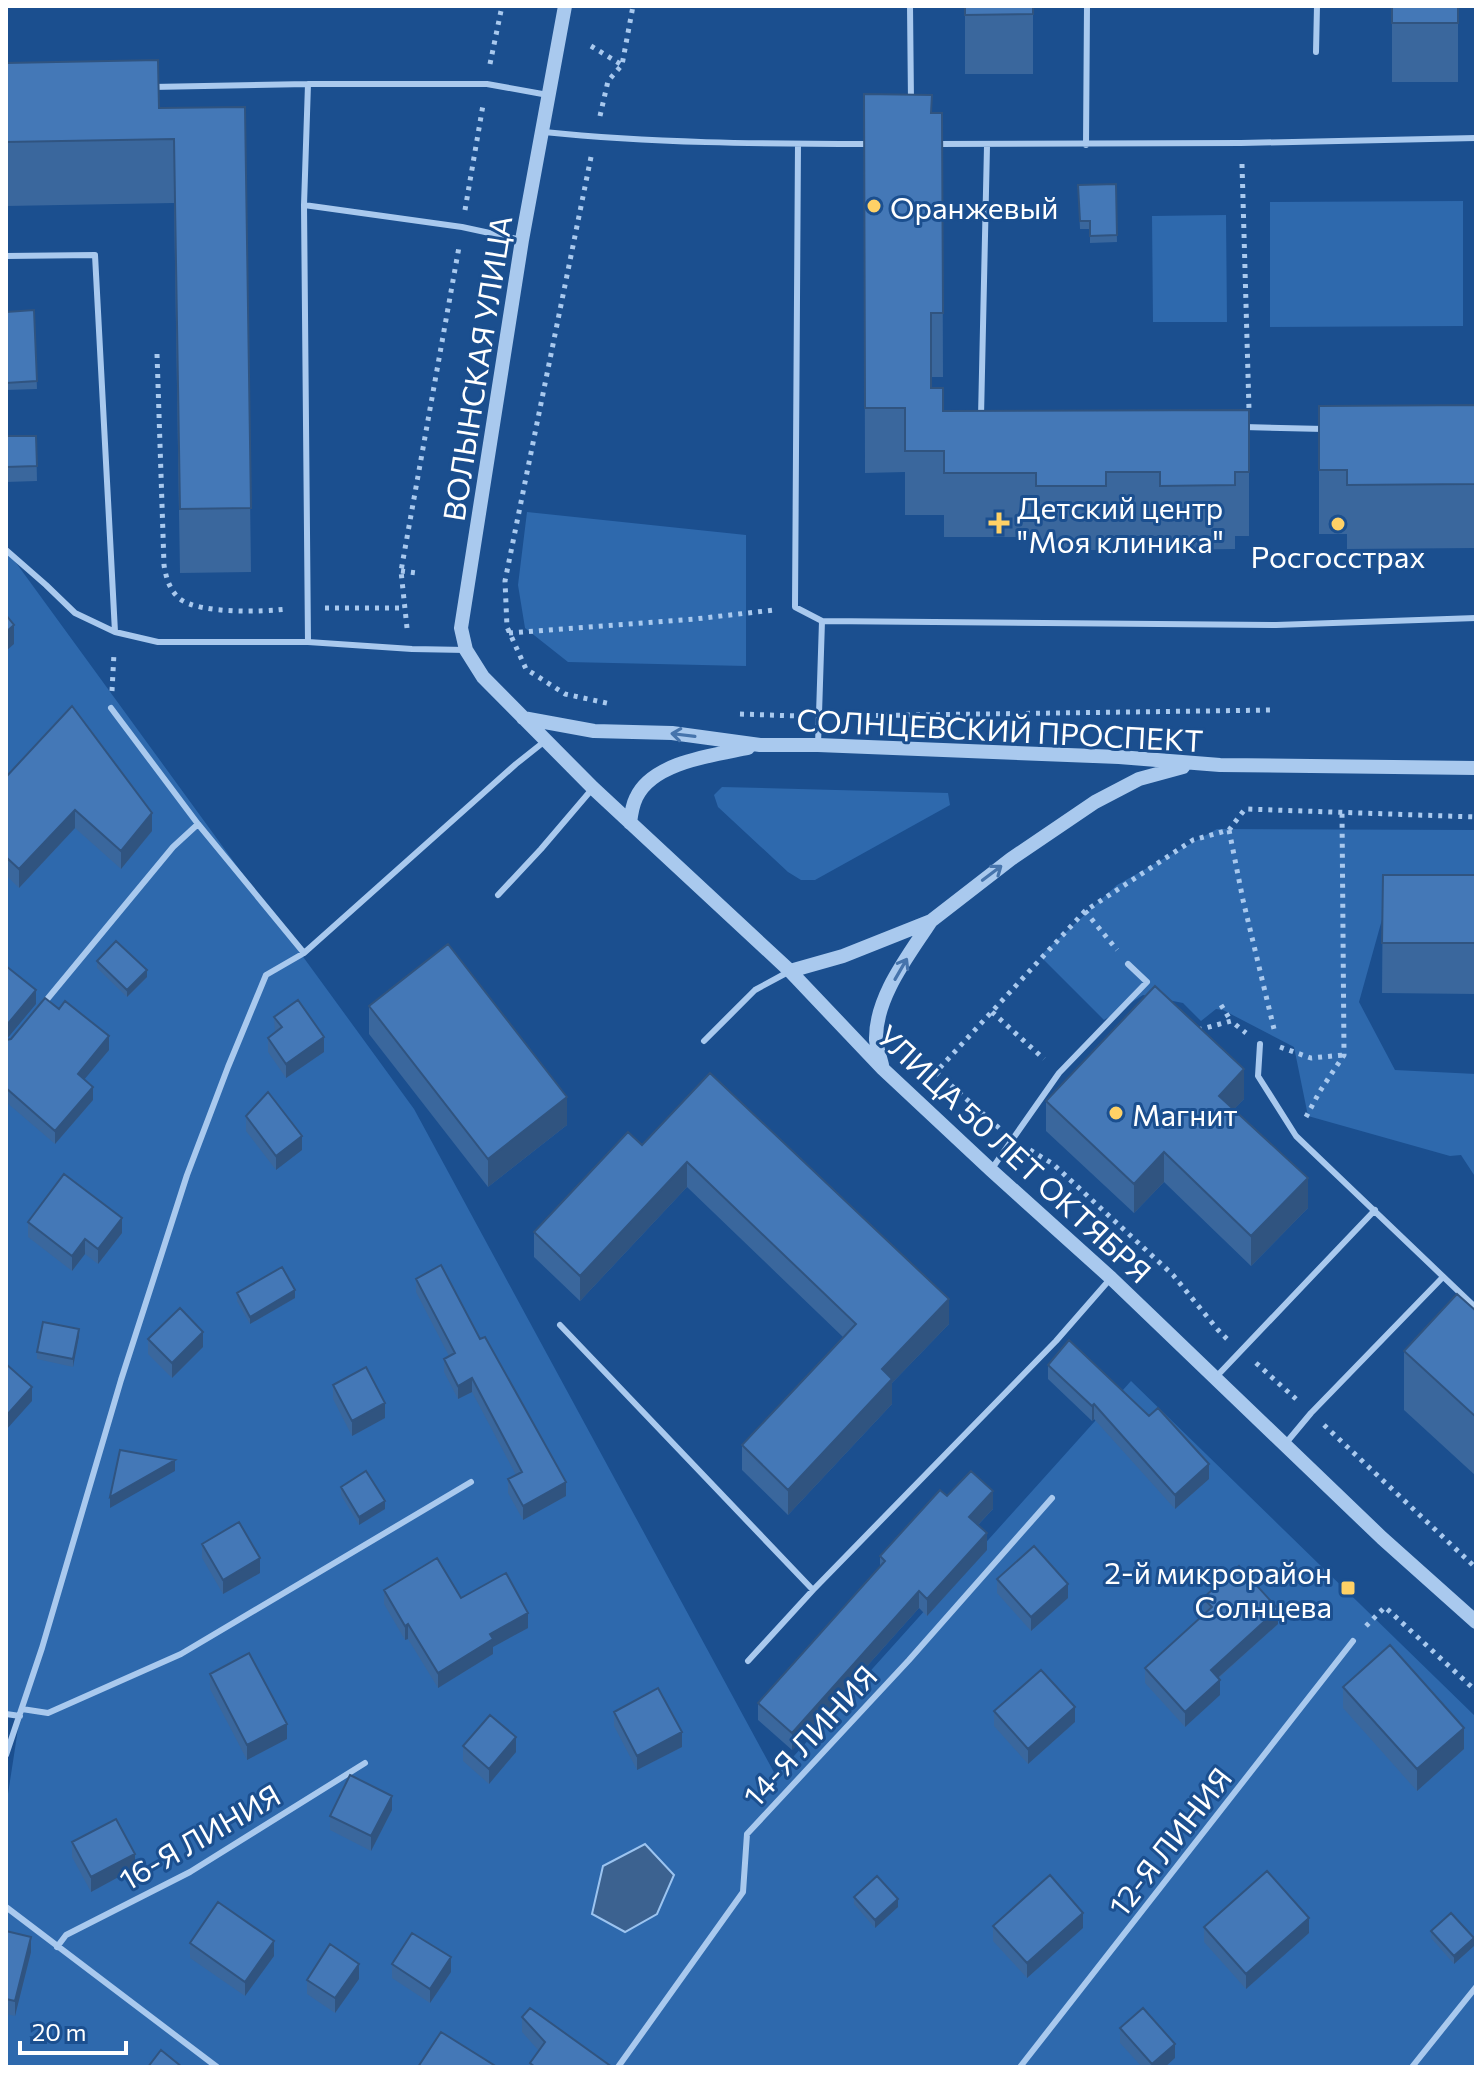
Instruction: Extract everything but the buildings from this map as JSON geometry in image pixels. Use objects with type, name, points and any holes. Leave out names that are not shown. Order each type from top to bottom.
[{"type":"street","name":"ВОЛЫНСКАЯ УЛИЦА","points":[[466,650],[461,628],[522,240],[565,6]]},
{"type":"street","points":[[466,650],[483,677],[523,718]]},
{"type":"street","name":"УЛИЦА 50 ЛЕТ ОКТЯБРЯ","points":[[523,718],[593,788],[790,971],[883,1069],[1111,1278],[1382,1538],[1476,1622]]},
{"type":"street","name":"СОЛНЦЕВСКИЙ ПРОСПЕКТ","points":[[523,718],[594,731],[672,733],[760,745],[1119,757],[1220,765],[1476,768]]},
{"type":"street","points":[[630,823],[636,797],[652,778],[688,761],[760,745]]},
{"type":"street","points":[[790,971],[843,956],[931,921],[1011,859],[1095,802],[1139,779],[1181,767],[1220,765]]},
{"type":"street","points":[[883,1069],[876,1042],[879,1018],[887,994],[931,921]]},
{"type":"lane","points":[[910,6],[911,113]]},
{"type":"lane","points":[[1086,145],[1087,6]]},
{"type":"lane","points":[[1316,52],[1317,6]]},
{"type":"lane","points":[[308,84],[304,205],[308,642]]},
{"type":"lane","points":[[149,87],[487,84],[548,95]]},
{"type":"lane","points":[[541,132],[702,143],[883,144]]},
{"type":"lane","points":[[927,144],[1086,145],[1476,138]]},
{"type":"lane","points":[[798,144],[795,607],[822,621],[1276,625],[1476,618]]},
{"type":"lane","points":[[981,421],[987,146]]},
{"type":"lane","points":[[304,205],[462,227],[522,240]]},
{"type":"lane","points":[[6,256],[95,255],[115,632]]},
{"type":"lane","points":[[1234,426],[1336,429]]},
{"type":"lane","points":[[6,550],[75,613],[115,632],[158,642],[308,642],[466,650]]},
{"type":"lane","points":[[818,745],[822,621]]},
{"type":"lane","points":[[111,708],[198,824],[304,953]]},
{"type":"lane","points":[[6,1755],[187,1175],[266,975],[304,953],[545,741]]},
{"type":"lane","points":[[498,895],[593,788]]},
{"type":"lane","points":[[35,1013],[173,847],[198,824]]},
{"type":"lane","points":[[991,1170],[1059,1073],[1147,982],[1128,964]]},
{"type":"lane","points":[[704,1041],[755,990],[790,971]]},
{"type":"lane","points":[[1260,1044],[1258,1076],[1296,1136],[1476,1308]]},
{"type":"lane","points":[[1216,1377],[1375,1210]]},
{"type":"lane","points":[[1285,1443],[1443,1277]]},
{"type":"lane","points":[[748,1661],[813,1590],[1056,1341],[1111,1278]]},
{"type":"lane","points":[[560,1325],[813,1590]]},
{"type":"lane","points":[[6,1714],[48,1713],[181,1654],[471,1482]]},
{"type":"lane","name":"14-Я ЛИНИЯ","points":[[618,2067],[743,1892],[747,1834],[909,1660],[1052,1498]]},
{"type":"lane","name":"12-Я ЛИНИЯ","points":[[1020,2067],[1353,1641]]},
{"type":"lane","name":"16-Я ЛИНИЯ","points":[[57,1947],[66,1935],[190,1872],[365,1763]]},
{"type":"lane","points":[[6,1907],[217,2067]]},
{"type":"lane","points":[[1412,2067],[1476,1987]]},
{"type":"path","points":[[407,630],[401,571],[502,6]]},
{"type":"path","points":[[624,706],[565,694],[526,669],[507,627],[505,581],[595,137],[608,81],[622,65],[633,6]]},
{"type":"path","points":[[591,46],[622,65]]},
{"type":"path","points":[[1241,143],[1250,427]]},
{"type":"path","points":[[157,354],[164,565],[166,577],[180,599],[196,607],[266,612],[308,607],[404,608]]},
{"type":"path","points":[[401,571],[416,573]]},
{"type":"path","points":[[509,633],[695,619],[795,607]]},
{"type":"path","points":[[111,708],[115,632]]},
{"type":"path","points":[[738,714],[873,717],[1275,710]]},
{"type":"path","points":[[1476,817],[1245,809],[1229,830],[1193,840],[1085,911],[936,1072],[1012,1140],[1064,1174],[1173,1275],[1218,1330],[1476,1568]]},
{"type":"path","points":[[1296,1136],[1344,1055],[1342,812]]},
{"type":"path","points":[[1229,830],[1275,1031]]},
{"type":"path","points":[[1085,911],[1128,964]]},
{"type":"path","points":[[1221,1005],[1231,1021],[1260,1044],[1278,1046],[1311,1058],[1344,1055]]},
{"type":"path","points":[[992,1012],[1059,1073]]},
{"type":"path","points":[[1192,1031],[1231,1021]]},
{"type":"path","points":[[1278,1046],[1281,1061]]},
{"type":"path","points":[[1385,1607],[1476,1691]]},
{"type":"shaded area","points":[[1463,201],[1463,326],[1270,327],[1270,202]]},
{"type":"shaded area","points":[[1226,215],[1227,322],[1153,322],[1152,216]]},
{"type":"shaded area","points":[[527,512],[746,535],[746,666],[568,662],[525,628],[518,585]]},
{"type":"shaded area","points":[[6,549],[414,1109],[776,1776],[1131,1381],[1476,1717],[1476,2067],[6,2067],[6,1807],[20,1716],[6,1715]]},
{"type":"shaded area","points":[[722,787],[948,793],[950,805],[815,880],[801,880],[788,872],[718,807],[714,795]]},
{"type":"shaded area","points":[[1217,829],[1476,830],[1476,916],[1383,916],[1359,1002],[1395,1070],[1476,1074],[1476,1178],[1461,1155],[1450,1156],[1308,1116],[1294,1047],[1223,1010],[1216,1009],[1201,1021],[1183,1003],[1143,995],[1104,1020],[1040,956],[1117,885]]},
{"type":"shaded area","points":[[645,1844],[674,1875],[657,1914],[625,1932],[592,1914],[603,1866]]},
{"type":"place","name":"Оранжевый","points":[[874,206]]},
{"type":"place","name":"Детский центр \"Моя клиника\"","points":[[999,523]]},
{"type":"place","name":"Росгосстрах","points":[[1338,524]]},
{"type":"place","name":"Магнит","points":[[1116,1113]]},
{"type":"place","name":"2-й микрорайон Солнцева","points":[[1348,1588]]}]
